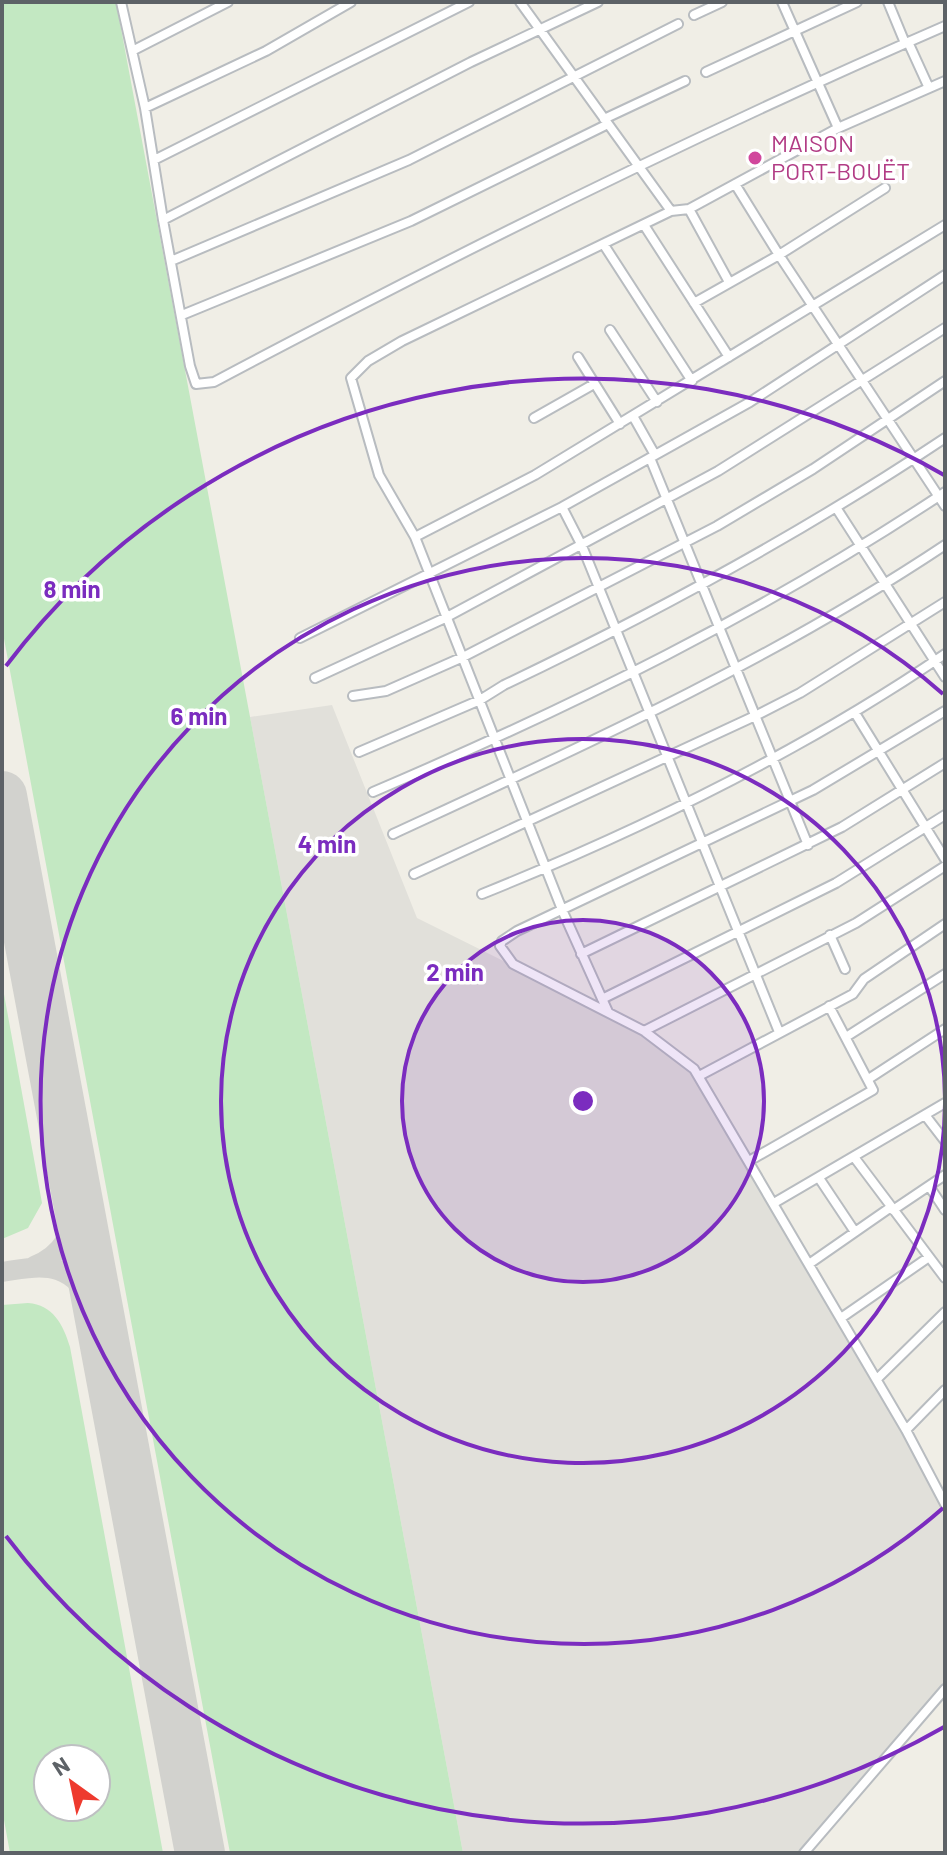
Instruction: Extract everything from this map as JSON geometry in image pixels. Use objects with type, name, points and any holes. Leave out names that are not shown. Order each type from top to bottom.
[{"type":"street","points":[[121,2],[134,50],[163,220],[196,384],[214,382],[332,317],[637,166],[818,81],[945,26]]},
{"type":"street","points":[[134,50],[228,2]]},
{"type":"street","points":[[145,108],[266,51],[351,2]]},
{"type":"street","points":[[154,160],[469,2]]},
{"type":"street","points":[[520,2],[671,211]]},
{"type":"street","points":[[163,220],[471,62],[542,32],[598,2]]},
{"type":"street","points":[[694,15],[722,2]]},
{"type":"street","points":[[782,2],[838,128]]},
{"type":"street","points":[[706,72],[857,2]]},
{"type":"street","points":[[888,2],[929,88]]},
{"type":"street","points":[[171,261],[409,160],[678,24]]},
{"type":"street","points":[[182,315],[386,232],[685,81]]},
{"type":"street","points":[[608,1012],[563,912],[548,867],[445,618],[415,537],[379,475],[351,378],[368,361],[402,341],[671,211],[689,209],[838,128],[945,81]]},
{"type":"street","points":[[735,184],[864,383],[942,494],[945,506]]},
{"type":"street","points":[[694,303],[779,255],[885,188]]},
{"type":"street","points":[[689,209],[729,282]]},
{"type":"street","points":[[644,225],[729,357]]},
{"type":"street","points":[[415,537],[535,475],[945,225]]},
{"type":"street","points":[[604,245],[692,381]]},
{"type":"street","points":[[300,638],[562,507],[750,402],[945,275]]},
{"type":"street","points":[[315,678],[445,618],[582,546],[864,383],[945,329]]},
{"type":"street","points":[[610,330],[657,402]]},
{"type":"street","points":[[578,357],[620,424]]},
{"type":"street","points":[[353,696],[386,691],[463,657],[685,543],[753,506],[945,381]]},
{"type":"street","points":[[534,418],[594,384]]},
{"type":"street","points":[[633,416],[808,845]]},
{"type":"street","points":[[359,752],[480,700],[504,685],[701,587],[837,509],[945,438]]},
{"type":"street","points":[[373,792],[496,739],[634,673],[719,628],[942,494]]},
{"type":"street","points":[[562,507],[582,546],[779,1032]]},
{"type":"street","points":[[837,509],[945,677]]},
{"type":"street","points":[[393,834],[650,715],[737,671],[886,584],[945,545]]},
{"type":"street","points":[[414,874],[669,759],[800,693],[945,602]]},
{"type":"street","points":[[482,894],[548,867],[773,759],[855,713],[945,654]]},
{"type":"street","points":[[944,1500],[877,1379],[699,1076],[644,1031],[513,964],[502,953],[502,941],[791,801],[945,711]]},
{"type":"street","points":[[855,713],[945,859]]},
{"type":"street","points":[[581,954],[808,845],[945,763]]},
{"type":"street","points":[[602,999],[836,883],[945,815]]},
{"type":"street","points":[[644,1031],[888,905],[945,866]]},
{"type":"street","points":[[699,1076],[857,991],[864,979],[945,924]]},
{"type":"street","points":[[830,935],[845,969]]},
{"type":"street","points":[[846,1037],[945,974]]},
{"type":"street","points":[[749,1161],[871,1093],[870,1078],[829,1006]]},
{"type":"street","points":[[870,1078],[945,1029]]},
{"type":"street","points":[[774,1203],[945,1103]]},
{"type":"street","points":[[925,1115],[945,1141]]},
{"type":"street","points":[[854,1157],[945,1278]]},
{"type":"street","points":[[809,1264],[945,1175]]},
{"type":"street","points":[[819,1178],[855,1232]]},
{"type":"street","points":[[929,1186],[945,1210]]},
{"type":"street","points":[[841,1318],[929,1257]]},
{"type":"street","points":[[877,1379],[945,1312]]},
{"type":"street","points":[[906,1430],[945,1390]]},
{"type":"street","points":[[809,1851],[945,1689]]},
{"type":"shaded area","points":[[332,705],[417,918],[644,1031],[694,1069],[945,1504],[945,1689],[804,1853],[463,1853],[250,717]]},
{"type":"green space","points":[[2,2],[116,2],[463,1853],[230,1853],[2,628]]},
{"type":"green space","points":[[2,983],[42,1203],[28,1228],[2,1239]]},
{"type":"green space","points":[[28,1303],[44,1307],[56,1317],[70,1347],[163,1853],[10,1853],[2,1809],[2,1305]]},
{"type":"taxiway","points":[[34,1266],[53,1255],[65,1241],[78,1201]]},
{"type":"taxiway","points":[[2,1272],[34,1268],[58,1270],[78,1283],[98,1309]]},
{"type":"runway","points":[[2,796],[200,1853]]},
{"type":"place","name":"MAISON PORT-BOUËT","points":[[755,158]]}]
